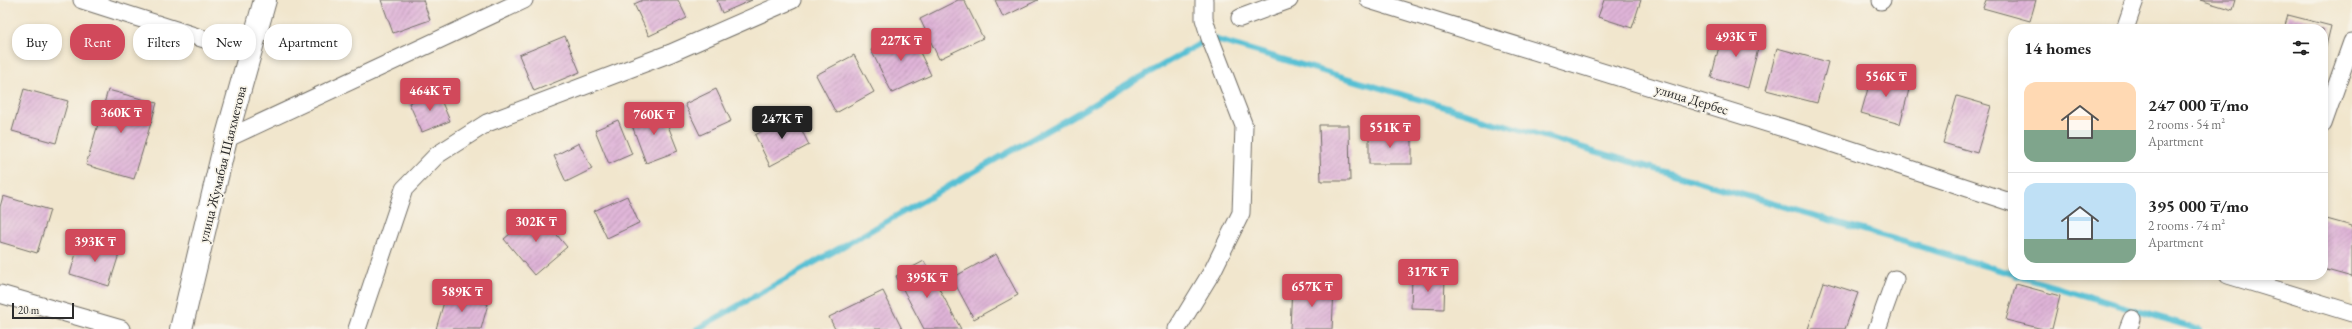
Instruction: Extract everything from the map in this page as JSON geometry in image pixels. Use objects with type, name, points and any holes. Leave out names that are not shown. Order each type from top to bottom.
[{"type":"street","points":[[82,0],[202,38]]},
{"type":"street","name":"улица Жумабая Шаяхметова","points":[[256,35],[265,0]]},
{"type":"street","points":[[226,139],[524,0]]},
{"type":"street","points":[[357,329],[404,189],[438,154],[487,123],[671,53],[792,0]]},
{"type":"street","points":[[1177,329],[1214,270],[1241,214],[1244,126],[1204,19],[1204,0]]},
{"type":"street","points":[[1240,18],[1289,0]]},
{"type":"street","name":"улица Дербес","points":[[1369,0],[1818,139],[2008,201]]},
{"type":"street","points":[[2127,24],[2135,0]]},
{"type":"street","points":[[2328,110],[2352,42]]},
{"type":"street","name":"улица Жумабая Шаяхметова","points":[[181,329],[226,139],[249,60]]},
{"type":"street","points":[[1877,329],[1895,279]]},
{"type":"street","points":[[2268,281],[2352,313]]},
{"type":"street","points":[[0,294],[121,329]]},
{"type":"building","points":[[381,0],[423,0],[430,20],[393,33]]},
{"type":"building","points":[[643,0],[678,0],[687,18],[649,36],[634,4]]},
{"type":"building","points":[[717,0],[752,0],[722,13]]},
{"type":"building","points":[[958,0],[964,0],[983,38],[939,59],[920,19]]},
{"type":"building","points":[[995,0],[1038,0],[1003,17]]},
{"type":"building","points":[[1604,0],[1641,0],[1632,28],[1598,17]]},
{"type":"building","points":[[1986,0],[2036,0],[2030,21],[1983,8]]},
{"type":"building","points":[[2200,0],[2236,0],[2233,10]]},
{"type":"building","points":[[2288,15],[2323,24],[2285,24]]},
{"type":"building","points":[[2328,25],[2331,26],[2328,38]]},
{"type":"building","points":[[1724,27],[1761,37],[1748,88],[1711,78]]},
{"type":"building","points":[[910,32],[931,75],[892,93],[871,50]]},
{"type":"building","points":[[565,36],[580,72],[534,91],[519,55]]},
{"type":"building","points":[[1777,48],[1828,62],[1817,103],[1766,90]]},
{"type":"building","points":[[854,55],[874,92],[836,113],[816,75]]},
{"type":"building","points":[[1873,71],[1911,82],[1900,124],[1861,113]]},
{"type":"building","points":[[24,89],[68,101],[56,143],[12,131]]},
{"type":"building","points":[[716,89],[731,121],[700,135],[685,104]]},
{"type":"building","points":[[108,90],[157,103],[134,179],[86,165]]},
{"type":"building","points":[[437,91],[450,121],[422,132],[409,103]]},
{"type":"building","points":[[1957,96],[1991,106],[1977,153],[1943,143]]},
{"type":"building","points":[[661,108],[678,151],[646,163],[630,120]]},
{"type":"building","points":[[794,115],[809,145],[770,166],[755,135]]},
{"type":"building","points":[[618,120],[632,154],[609,164],[595,130]]},
{"type":"building","points":[[1319,125],[1349,125],[1350,181],[1321,181]]},
{"type":"building","points":[[1369,134],[1412,134],[1412,164],[1369,164]]},
{"type":"building","points":[[579,143],[592,169],[566,182],[554,156]]},
{"type":"building","points":[[3,196],[50,210],[37,253],[0,242],[0,207]]},
{"type":"building","points":[[627,196],[639,223],[607,238],[594,211]]},
{"type":"building","points":[[537,211],[567,247],[534,275],[504,239]]},
{"type":"building","points":[[2328,219],[2352,226],[2352,277],[2328,270]]},
{"type":"building","points":[[80,240],[120,251],[109,286],[70,274]]},
{"type":"building","points":[[996,254],[1018,295],[974,319],[952,278]]},
{"type":"building","points":[[924,261],[961,329],[924,329],[896,276]]},
{"type":"building","points":[[1412,277],[1445,278],[1444,309],[1411,308]]},
{"type":"building","points":[[1824,282],[1858,293],[1845,329],[1808,329]]},
{"type":"building","points":[[2016,284],[2060,296],[2052,329],[2043,329],[2006,320]]},
{"type":"building","points":[[1292,286],[1334,289],[1332,329],[1290,329]]},
{"type":"building","points":[[883,291],[902,329],[835,329],[829,317]]},
{"type":"building","points":[[447,292],[488,304],[481,329],[436,329]]},
{"type":"waterway","points":[[697,329],[1210,38],[2008,273]]},
{"type":"waterway","points":[[2032,280],[2199,329]]}]
